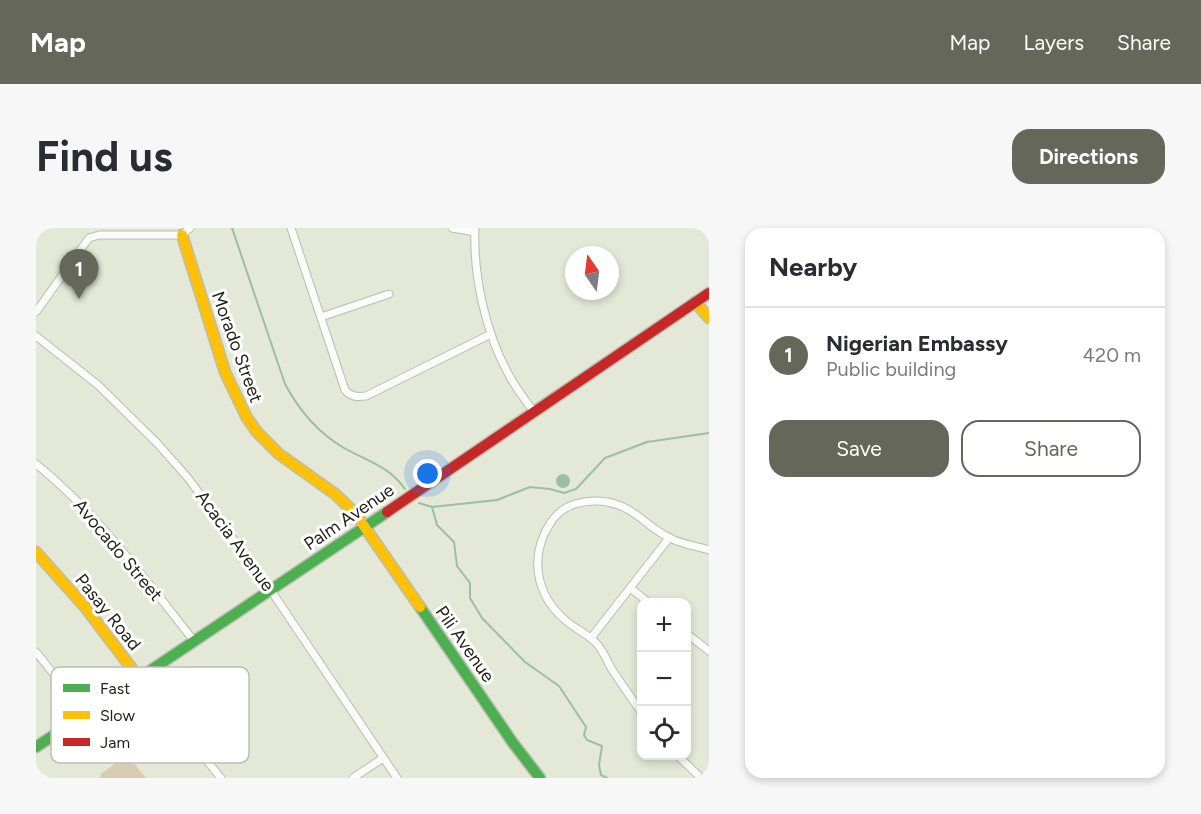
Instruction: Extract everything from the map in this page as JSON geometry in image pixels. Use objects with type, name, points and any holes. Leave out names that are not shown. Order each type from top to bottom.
[{"type":"street","points":[[291,228],[345,390],[355,397],[366,396],[491,334]]},
{"type":"street","points":[[452,228],[475,230],[475,262],[491,334],[510,377],[534,412]]},
{"type":"street","points":[[36,312],[89,238],[99,235],[186,231]]},
{"type":"street","name":"Morado Street","points":[[186,231],[220,359],[245,416],[268,444],[287,461],[343,499],[364,527]]},
{"type":"street","points":[[321,317],[389,294]]},
{"type":"street","points":[[704,299],[709,318]]},
{"type":"street","name":"Palm Avenue","points":[[156,667],[704,299]]},
{"type":"street","name":"Acacia Avenue","points":[[36,336],[98,385],[157,443],[188,478],[270,589],[397,778]]},
{"type":"street","name":"Avocado Street","points":[[36,464],[61,484],[91,515],[194,641]]},
{"type":"street","points":[[638,706],[599,646],[552,608],[540,585],[538,573],[538,553],[542,539],[554,517],[576,503],[609,502],[639,515],[669,538],[709,550]]},
{"type":"street","name":"Pili Avenue","points":[[364,527],[513,743],[540,778]]},
{"type":"street","points":[[591,638],[669,538]]},
{"type":"street","name":"Pasay Road","points":[[36,552],[85,607],[131,667]]},
{"type":"street","points":[[630,588],[642,598]]},
{"type":"street","points":[[691,636],[709,651]]},
{"type":"street","points":[[36,652],[51,671]]},
{"type":"street","name":"Palm Avenue","points":[[36,747],[51,737]]},
{"type":"street","points":[[353,778],[383,758]]},
{"type":"street","points":[[682,760],[701,778]]},
{"type":"street","name":"Pasay Road","points":[[209,763],[221,778]]},
{"type":"shaded area","points":[[563,474],[568,476],[570,481],[568,486],[563,488],[558,486],[556,481],[558,476]]},
{"type":"shaded area","points":[[116,763],[134,763],[146,778],[99,778]]},
{"type":"waterway","points":[[232,228],[285,384],[296,403],[326,435],[344,448],[385,469],[405,489]]},
{"type":"waterway","points":[[419,503],[432,507],[497,500],[530,487],[564,493],[576,489],[605,458],[647,442],[709,433]]},
{"type":"waterway","points":[[432,507],[437,525],[454,542],[457,566],[470,583],[470,598],[482,618],[525,662],[559,686],[586,727],[584,735],[587,740],[602,746],[599,765],[601,775],[607,778]]},
{"type":"traffic: fast","points":[[155,667],[387,512]]},
{"type":"traffic: fast","points":[[420,607],[513,743],[540,778]]},
{"type":"traffic: fast","points":[[36,747],[51,737]]},
{"type":"traffic: slow","points":[[182,235],[225,372],[247,418],[257,432],[279,454],[335,494],[355,513],[420,607]]},
{"type":"traffic: slow","points":[[695,302],[709,318]]},
{"type":"traffic: slow","points":[[36,552],[85,607],[131,667]]},
{"type":"traffic: jam","points":[[387,512],[709,293]]},
{"type":"place","name":"Nigerian Embassy","points":[[79,299]]}]
